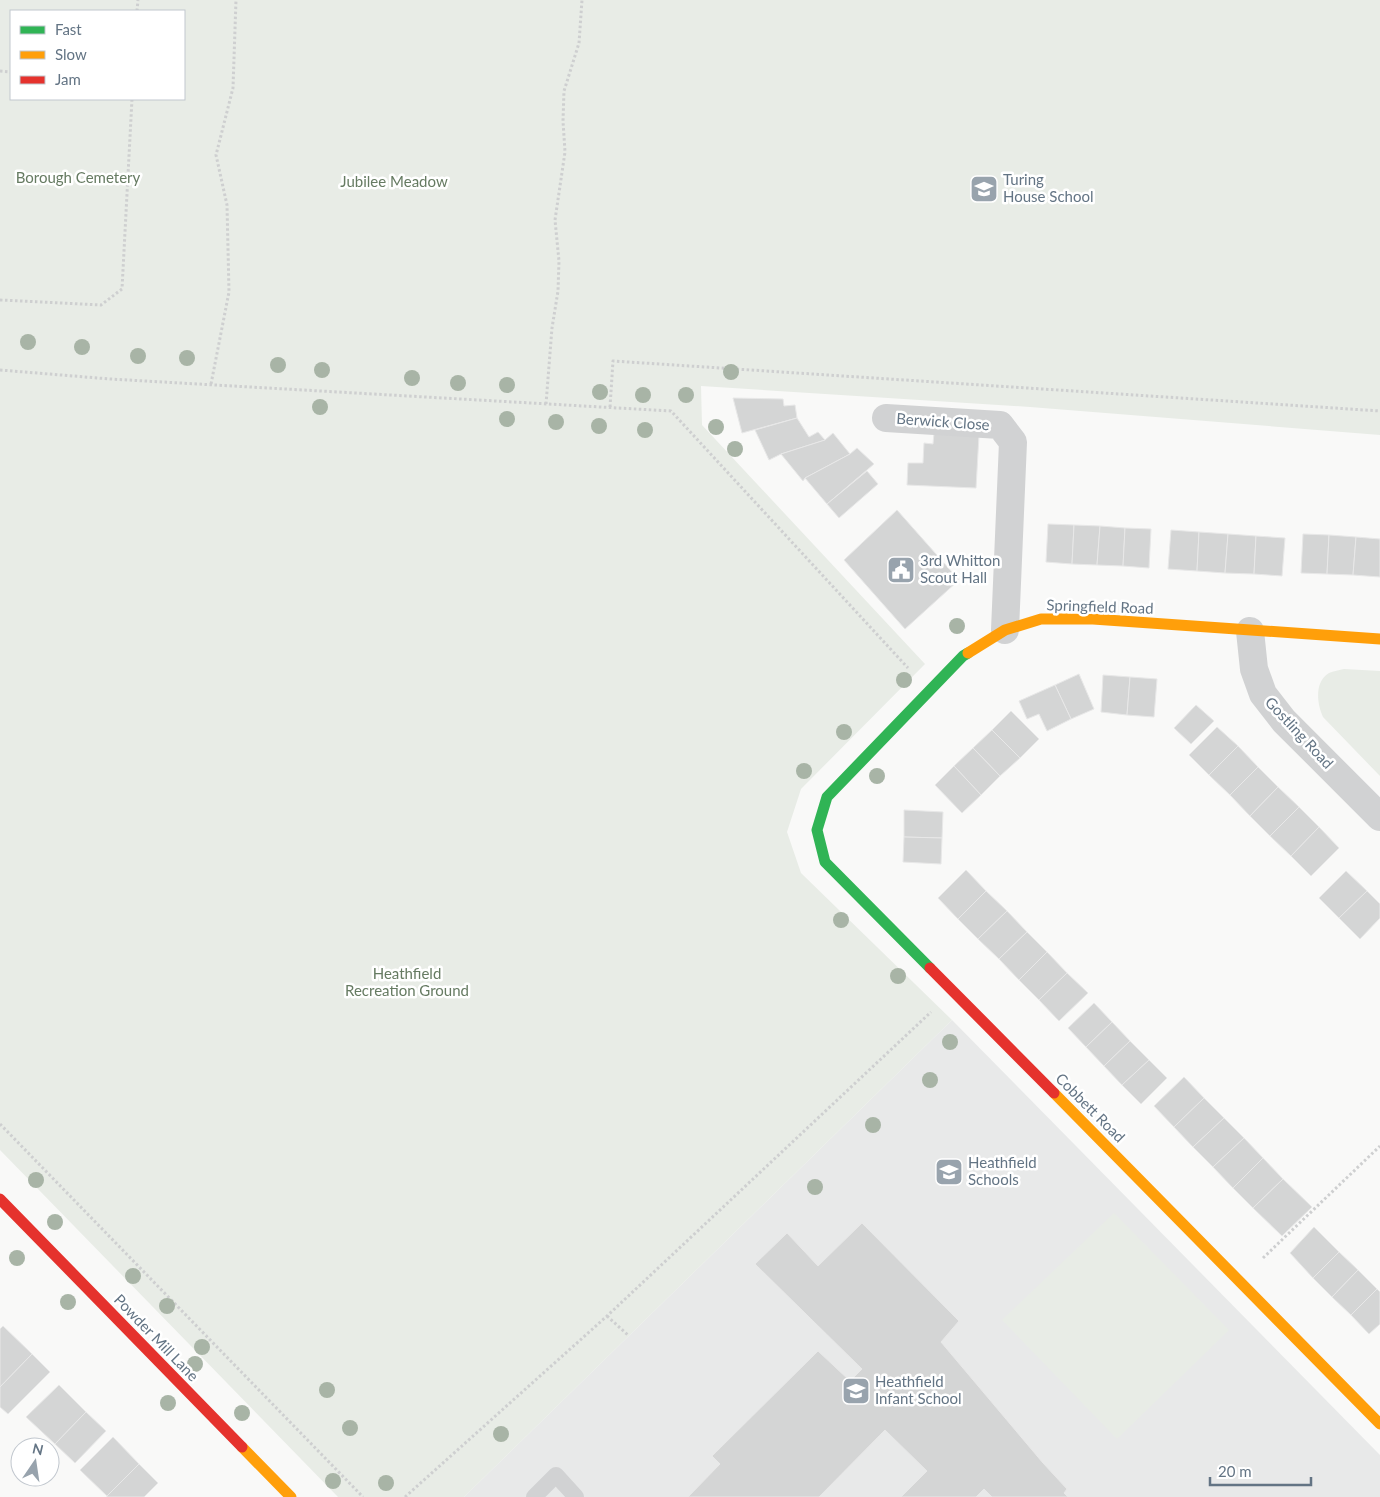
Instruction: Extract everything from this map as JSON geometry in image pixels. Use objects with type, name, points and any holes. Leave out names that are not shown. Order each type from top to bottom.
[{"type":"street","name":"Berwick Close","points":[[886,418],[1000,425],[1013,442],[1005,630]]},
{"type":"street","name":"Springfield Road","points":[[827,797],[928,690],[963,656],[1005,630],[1041,619],[1076,619],[1380,639]]},
{"type":"street","name":"Gostling Road","points":[[1250,631],[1254,669],[1263,694],[1284,721],[1380,818]]},
{"type":"street","name":"Cobbett Road","points":[[827,797],[816,830],[825,862],[1240,1280],[1380,1424]]},
{"type":"street","name":"Powder Mill Lane","points":[[0,1199],[291,1497]]},
{"type":"lane","points":[[534,1497],[556,1475],[576,1497]]},
{"type":"path","points":[[211,384],[229,292],[227,204],[216,155],[233,88],[236,0]]},
{"type":"path","points":[[546,404],[552,328],[558,291],[559,261],[555,220],[565,152],[563,122],[564,91],[579,43],[582,0]]},
{"type":"path","points":[[0,300],[101,306],[122,289],[132,100]]},
{"type":"path","points":[[610,407],[613,361],[1380,411]]},
{"type":"path","points":[[0,370],[671,411],[928,690]]},
{"type":"path","points":[[405,1497],[607,1316],[953,991]]},
{"type":"path","points":[[0,1124],[363,1497]]},
{"type":"path","points":[[1240,1280],[1380,1146]]},
{"type":"path","points":[[607,1316],[629,1336]]},
{"type":"shaded area","name":"Heathfield Schools","points":[[952,1020],[1380,1455],[1380,1497],[464,1497]]},
{"type":"green space","name":"Heathfield Recreation Ground","points":[[0,0],[1380,0],[1380,435],[1030,407],[701,386],[702,425],[925,664],[801,789],[787,832],[801,873],[952,1020],[464,1497],[338,1497],[0,1150]]},
{"type":"green space","points":[[1344,669],[1380,671],[1380,776],[1323,717],[1321,712],[1318,694],[1321,682],[1329,673]]},
{"type":"green space","points":[[1114,1213],[1229,1330],[1117,1439],[1002,1320]]},
{"type":"building","points":[[733,398],[783,399],[784,406],[795,405],[797,418],[742,433]]},
{"type":"building","points":[[797,418],[809,437],[818,432],[825,440],[781,454],[769,460],[755,430]]},
{"type":"building","points":[[833,433],[850,454],[805,478],[803,481],[781,454],[825,440]]},
{"type":"building","points":[[934,433],[979,435],[976,488],[907,485],[908,463],[923,463],[924,443],[933,444]]},
{"type":"building","points":[[857,448],[874,464],[827,504],[805,478],[850,454]]},
{"type":"building","points":[[867,471],[878,484],[839,518],[827,504]]},
{"type":"building","name":"3rd Whitton Scout Hall","points":[[897,510],[959,580],[905,629],[844,560]]},
{"type":"building","points":[[1048,524],[1074,525],[1072,564],[1046,562]]},
{"type":"building","points":[[1074,525],[1100,526],[1097,565],[1072,564]]},
{"type":"building","points":[[1100,526],[1125,528],[1123,566],[1097,565]]},
{"type":"building","points":[[1125,528],[1151,529],[1149,568],[1123,566]]},
{"type":"building","points":[[1171,530],[1199,532],[1197,571],[1168,569]]},
{"type":"building","points":[[1199,532],[1228,534],[1225,573],[1197,571]]},
{"type":"building","points":[[1228,534],[1256,536],[1254,574],[1225,573]]},
{"type":"building","points":[[1303,534],[1329,535],[1327,574],[1301,573]]},
{"type":"building","points":[[1329,535],[1356,537],[1353,575],[1327,574]]},
{"type":"building","points":[[1256,536],[1285,538],[1282,576],[1254,574]]},
{"type":"building","points":[[1356,537],[1380,539],[1380,577],[1353,575]]},
{"type":"building","points":[[1079,674],[1094,709],[1071,719],[1055,685]]},
{"type":"building","points":[[1103,675],[1130,677],[1127,715],[1101,712]]},
{"type":"building","points":[[1130,677],[1157,679],[1154,717],[1127,715]]},
{"type":"building","points":[[1055,685],[1071,719],[1047,731],[1039,714],[1027,719],[1019,701]]},
{"type":"building","points":[[1196,705],[1214,721],[1191,744],[1174,728]]},
{"type":"building","points":[[1011,711],[1039,739],[1020,758],[992,730]]},
{"type":"building","points":[[1217,727],[1238,746],[1209,775],[1189,755]]},
{"type":"building","points":[[992,730],[1020,758],[1000,776],[973,748]]},
{"type":"building","points":[[1238,746],[1258,767],[1230,795],[1209,775]]},
{"type":"building","points":[[973,748],[1000,776],[981,795],[954,766]]},
{"type":"building","points":[[954,766],[981,795],[962,813],[935,785]]},
{"type":"building","points":[[1258,767],[1278,787],[1250,816],[1230,795]]},
{"type":"building","points":[[1278,787],[1299,807],[1270,836],[1250,816]]},
{"type":"building","points":[[1299,807],[1319,827],[1291,856],[1270,836]]},
{"type":"building","points":[[904,810],[943,812],[942,838],[904,837]]},
{"type":"building","points":[[1319,827],[1339,848],[1311,876],[1291,856]]},
{"type":"building","points":[[904,837],[942,838],[941,864],[903,862]]},
{"type":"building","points":[[966,870],[986,891],[958,919],[938,898]]},
{"type":"building","points":[[1346,871],[1367,891],[1339,918],[1319,898]]},
{"type":"building","points":[[986,891],[1007,911],[978,939],[958,919]]},
{"type":"building","points":[[1367,891],[1380,904],[1380,918],[1360,939],[1339,918]]},
{"type":"building","points":[[1007,911],[1027,932],[999,959],[978,939]]},
{"type":"building","points":[[1027,932],[1047,952],[1019,980],[999,959]]},
{"type":"building","points":[[1047,952],[1067,973],[1039,1000],[1019,980]]},
{"type":"building","points":[[1067,973],[1088,993],[1059,1021],[1039,1000]]},
{"type":"building","points":[[1094,1003],[1112,1022],[1086,1047],[1068,1028]]},
{"type":"building","points":[[1112,1022],[1130,1041],[1104,1066],[1086,1047]]},
{"type":"building","points":[[1130,1041],[1149,1060],[1122,1085],[1104,1066]]},
{"type":"building","points":[[1149,1060],[1167,1078],[1141,1104],[1122,1085]]},
{"type":"building","points":[[1184,1077],[1204,1098],[1174,1127],[1154,1106]]},
{"type":"building","points":[[1204,1098],[1224,1118],[1193,1147],[1174,1127]]},
{"type":"building","points":[[1224,1118],[1244,1138],[1213,1167],[1193,1147]]},
{"type":"building","points":[[1244,1138],[1263,1158],[1233,1188],[1213,1167]]},
{"type":"building","points":[[1263,1158],[1283,1179],[1253,1208],[1233,1188]]},
{"type":"building","points":[[1283,1179],[1312,1207],[1282,1236],[1253,1208]]},
{"type":"building","points":[[862,1223],[959,1321],[941,1342],[1067,1489],[1064,1493],[1068,1497],[992,1497],[984,1489],[976,1497],[901,1497],[927,1471],[885,1430],[819,1497],[688,1497],[720,1464],[712,1456],[818,1351],[850,1381],[862,1369],[755,1264],[787,1233],[818,1266]]},
{"type":"building","points":[[1314,1227],[1339,1252],[1313,1278],[1290,1253]]},
{"type":"building","points":[[1339,1252],[1358,1270],[1332,1297],[1313,1278]]},
{"type":"building","points":[[1358,1270],[1377,1289],[1351,1315],[1332,1297]]},
{"type":"building","points":[[1377,1289],[1380,1292],[1380,1324],[1369,1334],[1351,1315]]},
{"type":"building","points":[[3,1326],[32,1354],[0,1387],[0,1329]]},
{"type":"building","points":[[32,1354],[50,1372],[8,1414],[0,1407],[0,1387]]},
{"type":"building","points":[[59,1385],[86,1412],[60,1439],[60,1437],[47,1437],[26,1417]]},
{"type":"building","points":[[86,1412],[106,1431],[75,1463],[60,1449],[60,1439]]},
{"type":"building","points":[[113,1437],[139,1464],[107,1496],[80,1470]]},
{"type":"building","points":[[139,1464],[158,1483],[144,1497],[107,1497],[107,1496]]},
{"type":"traffic: fast","points":[[930,968],[825,862],[817,830],[827,797],[968,653]]},
{"type":"traffic: slow","points":[[968,653],[1005,630],[1041,619],[1093,619],[1380,639]]},
{"type":"traffic: slow","points":[[1054,1093],[1380,1424]]},
{"type":"traffic: slow","points":[[242,1447],[291,1497]]},
{"type":"traffic: jam","points":[[930,968],[1054,1093]]},
{"type":"traffic: jam","points":[[0,1199],[242,1447]]},
{"type":"place","name":"Turing House School","points":[[984,189]]},
{"type":"place","name":"3rd Whitton Scout Hall","points":[[901,570]]},
{"type":"place","name":"Heathfield Schools","points":[[949,1172]]},
{"type":"place","name":"Heathfield Infant School","points":[[856,1391]]},
{"type":"park label","name":"Borough Cemetery","points":[[78,178]]},
{"type":"park label","name":"Jubilee Meadow","points":[[394,182]]}]
